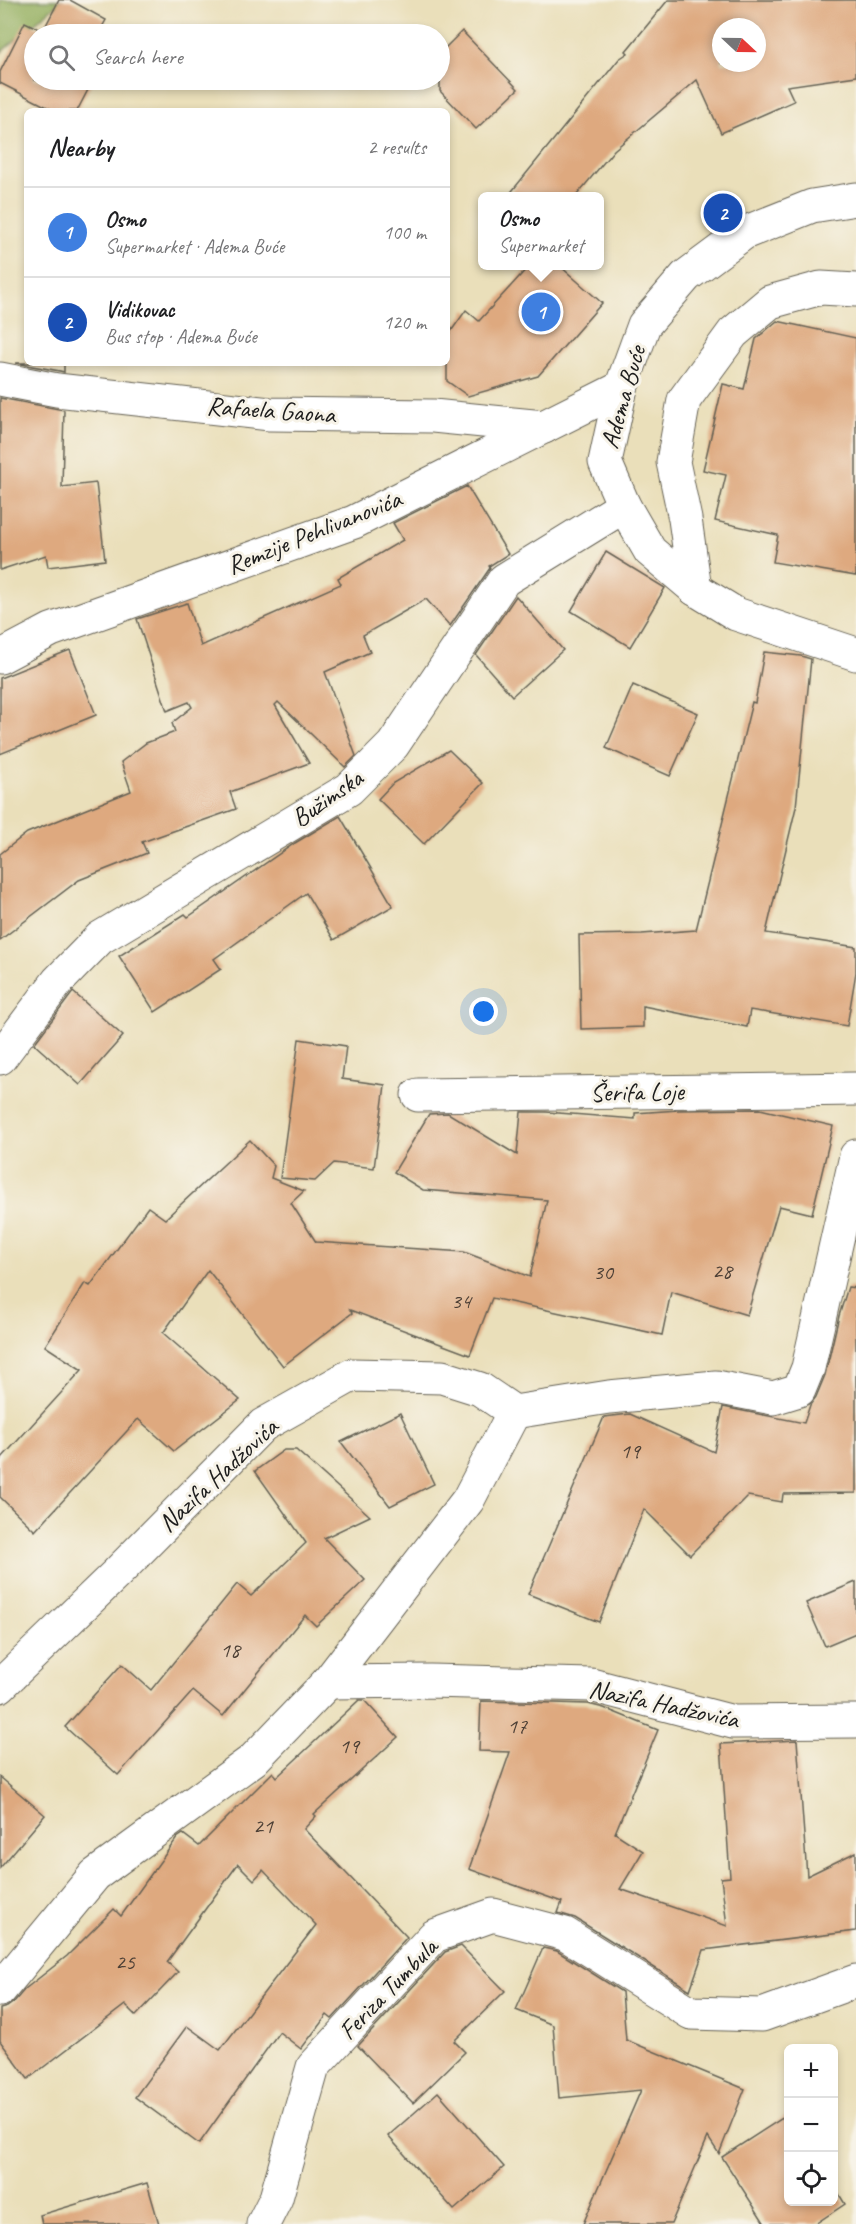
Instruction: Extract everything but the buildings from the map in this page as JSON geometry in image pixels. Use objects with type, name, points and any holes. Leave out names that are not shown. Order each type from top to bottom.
[{"type":"street","name":"Adema Buće","points":[[856,199],[812,206],[744,233],[686,276],[644,325],[621,388],[604,462],[624,506],[650,551],[695,590],[736,614],[856,654]]},
{"type":"street","points":[[695,590],[685,519],[673,462],[684,399],[733,333],[770,302],[821,288],[856,290]]},
{"type":"street","name":"Rafaela Gaona","points":[[0,379],[57,390],[270,414],[433,416],[544,427]]},
{"type":"street","name":"Remzije Pehlivanovića","points":[[0,657],[51,630],[354,522],[621,388]]},
{"type":"street","name":"Bužimska","points":[[0,1058],[58,981],[100,938],[349,789],[393,745],[504,580],[624,506]]},
{"type":"street","name":"Šerifa Loje","points":[[418,1095],[856,1089]]},
{"type":"street","points":[[0,1990],[95,1875],[253,1760],[328,1682],[468,1500],[514,1412],[609,1397],[716,1387],[773,1398],[800,1390],[808,1368],[856,1156]]},
{"type":"street","name":"Nazifa Hadžovića","points":[[0,1686],[117,1573],[263,1425],[352,1375],[442,1377],[480,1389],[514,1412]]},
{"type":"street","name":"Nazifa Hadžovića","points":[[328,1682],[430,1681],[591,1685],[733,1722],[856,1721]]},
{"type":"street","name":"Feriza Tumbula","points":[[262,2224],[276,2198],[313,2067],[434,1936],[493,1914],[565,1934],[691,2013],[762,2015],[856,1981]]},
{"type":"green space","points":[[0,0],[62,0],[34,24],[24,24],[24,32],[0,53]]},
{"type":"place","name":"Vidikovac","points":[[723,213]]},
{"type":"place","name":"Osmo","points":[[541,312]]}]
